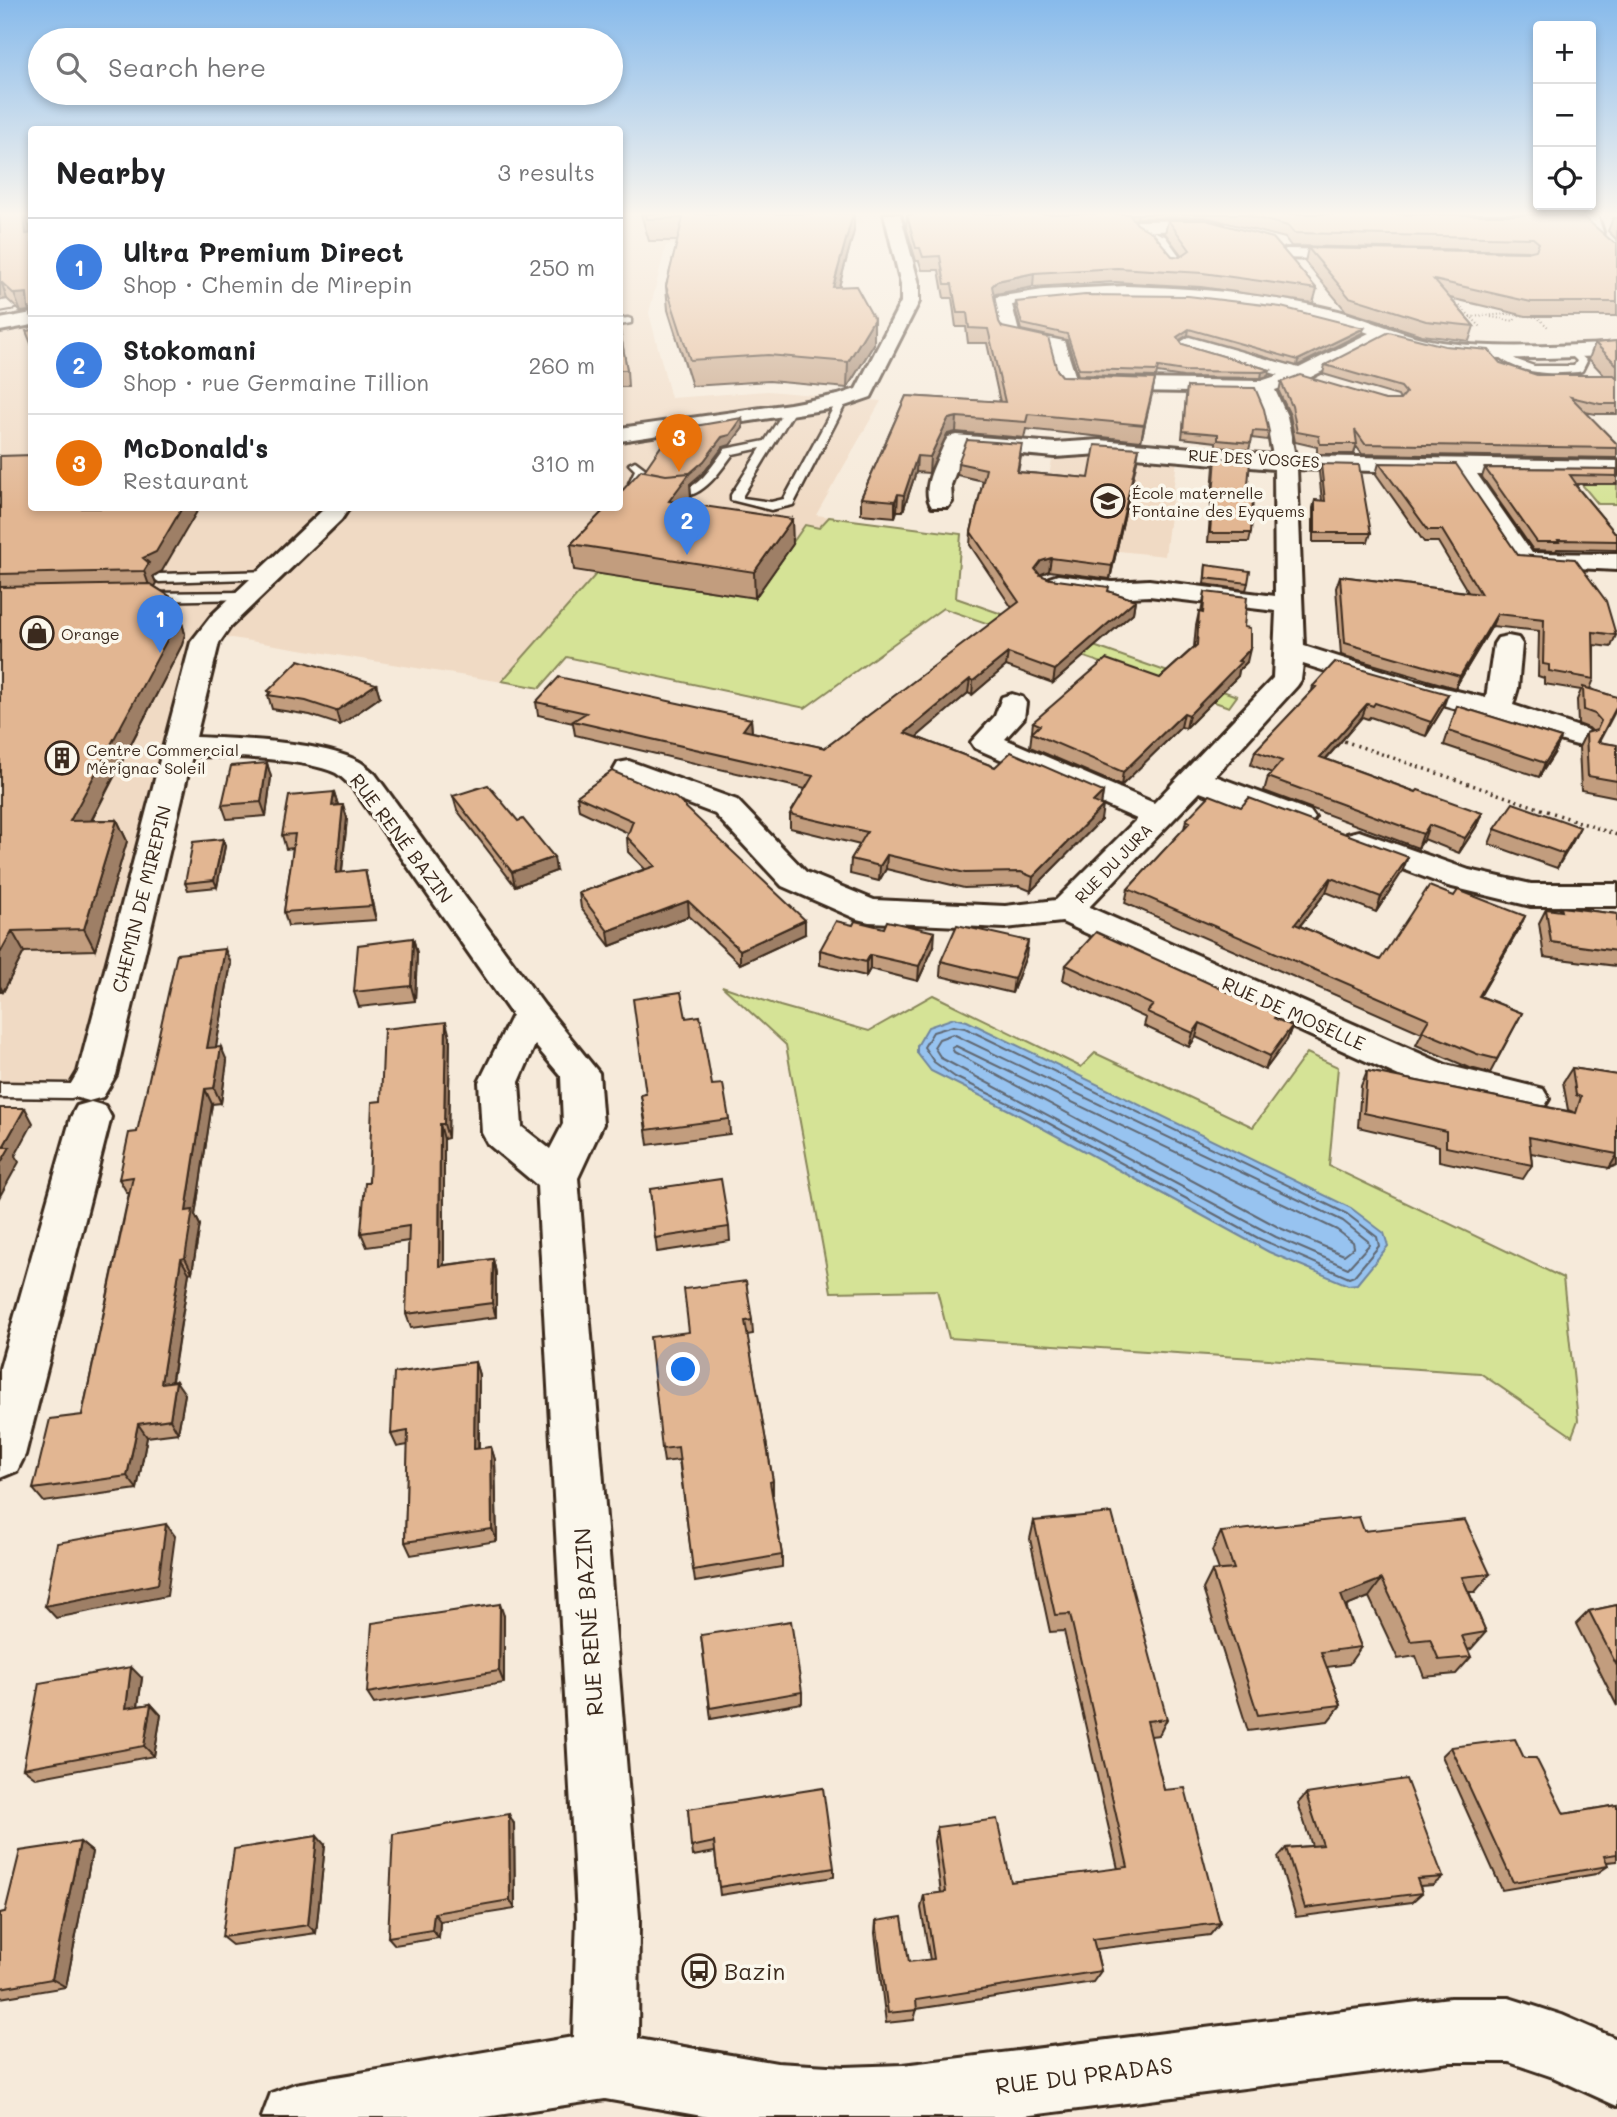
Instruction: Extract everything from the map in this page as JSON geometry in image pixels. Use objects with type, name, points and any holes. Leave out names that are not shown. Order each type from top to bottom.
[{"type":"street","points":[[623,435],[790,410],[842,401],[864,393],[905,313]]},
{"type":"street","points":[[1005,313],[1010,336],[1057,345],[1068,384],[1263,387],[1300,375],[1384,333]]},
{"type":"street","points":[[1314,313],[1442,348],[1617,350]]},
{"type":"street","points":[[1334,313],[1337,317]]},
{"type":"street","points":[[0,319],[28,314]]},
{"type":"street","points":[[0,326],[28,320]]},
{"type":"street","points":[[1189,343],[1326,383]]},
{"type":"street","name":"RUE DU JURA","points":[[629,770],[726,807],[794,879],[869,911],[1005,917],[1066,910],[1195,779],[1287,680],[1290,651],[1285,461],[1276,416],[1263,387]]},
{"type":"street","name":"RUE DES VOSGES","points":[[940,502],[939,485],[956,442],[1055,450],[1100,447],[1252,461],[1462,468],[1617,468]]},
{"type":"street","points":[[1462,468],[1525,560],[1617,562]]},
{"type":"street","name":"CHEMIN DE MIREPIN","points":[[0,1455],[205,642],[221,621],[335,511]]},
{"type":"street","points":[[302,513],[302,542]]},
{"type":"street","points":[[1049,582],[1112,590],[1149,588],[1288,605]]},
{"type":"street","points":[[1497,709],[1504,688],[1508,644]]},
{"type":"street","points":[[1290,651],[1407,688],[1497,709],[1577,736]]},
{"type":"street","points":[[1012,703],[1009,718],[986,742],[1158,816]]},
{"type":"street","name":"RUE RENÉ BAZIN","points":[[179,747],[201,744],[325,760],[348,767],[363,781],[531,1014],[580,1073],[583,1124],[557,1178],[608,1917],[605,2066]]},
{"type":"street","points":[[1195,779],[1460,879],[1531,895],[1617,895]]},
{"type":"street","name":"RUE DE MOSELLE","points":[[1066,910],[1437,1077],[1529,1099]]},
{"type":"street","points":[[531,1014],[499,1082],[502,1133],[557,1178]]},
{"type":"street","name":"RUE DU PRADAS","points":[[295,2117],[549,2073],[605,2066],[777,2096],[845,2100],[903,2098],[1450,2030],[1509,2030],[1617,2073]]},
{"type":"lane","points":[[790,410],[737,495],[737,500],[771,506],[789,502],[842,401]]},
{"type":"lane","points":[[635,464],[640,470],[635,483],[637,485],[658,491],[691,494],[701,488],[729,451],[770,443]]},
{"type":"lane","points":[[159,578],[259,585]]},
{"type":"lane","points":[[135,597],[259,585]]},
{"type":"lane","points":[[0,1090],[71,1091],[90,1102]]},
{"type":"path","points":[[1467,313],[1499,349]]},
{"type":"path","points":[[1533,313],[1571,350]]},
{"type":"path","points":[[1491,317],[1491,314],[1537,317]]},
{"type":"path","points":[[1461,317],[1491,317],[1514,321],[1516,317]]},
{"type":"path","points":[[1335,738],[1617,835]]},
{"type":"shaded area","name":"Centre Commercial Mérignac Soleil","points":[[623,313],[649,313],[671,398],[768,391],[881,401],[816,515],[961,534],[805,708],[567,657],[540,688],[232,638],[191,642],[75,1082],[0,1081],[0,334],[28,329],[28,511],[623,511]]},
{"type":"shaded area","name":"École maternelle Fontaine des Eyquems","points":[[1096,453],[1177,460],[1165,556],[1036,542],[1053,455]]},
{"type":"green space","points":[[1617,474],[1617,504],[1598,504],[1574,475]]},
{"type":"green space","points":[[829,517],[961,534],[956,598],[1237,696],[1229,707],[943,608],[805,708],[567,657],[540,688],[502,681],[597,573],[754,598],[805,525],[819,528]]},
{"type":"green space","points":[[722,986],[780,1006],[869,1031],[933,995],[1081,1067],[1095,1053],[1253,1127],[1307,1053],[1338,1067],[1329,1166],[1563,1278],[1578,1420],[1572,1436],[1480,1373],[949,1338],[937,1290],[831,1292],[786,1045]]},
{"type":"water","points":[[954,1018],[967,1021],[1351,1208],[1384,1233],[1388,1246],[1357,1284],[1348,1285],[1269,1252],[1011,1111],[931,1071],[917,1053],[917,1046],[928,1027]]},
{"type":"building","points":[[675,313],[871,313],[874,319],[848,362],[768,355],[690,360]]},
{"type":"building","points":[[957,313],[997,313],[1002,327],[1048,337],[1057,370],[1062,376],[1155,379],[1144,425],[1028,414],[1026,422],[957,417],[948,419],[930,457],[917,456],[904,495],[898,494],[895,501],[861,498],[906,396],[1005,402],[988,329],[969,328],[967,313]]},
{"type":"building","points":[[1019,313],[1304,313],[1364,328],[1298,360],[1189,329],[1177,337],[1182,344],[1270,370],[1184,371],[1158,367],[1157,371],[1079,369],[1067,334],[1022,324]]},
{"type":"building","points":[[1400,313],[1463,313],[1474,326],[1426,321]]},
{"type":"building","points":[[1389,332],[1445,346],[1489,350],[1500,363],[1537,375],[1614,375],[1617,378],[1617,404],[1600,404],[1571,397],[1617,444],[1617,448],[1365,444],[1355,430],[1357,444],[1320,444],[1319,436],[1297,432],[1292,406],[1281,382],[1300,375],[1385,400],[1400,400],[1406,393],[1401,387],[1325,365]]},
{"type":"building","points":[[1617,341],[1617,365],[1595,343]]},
{"type":"building","points":[[623,347],[627,370],[623,370]]},
{"type":"building","points":[[1187,387],[1255,388],[1264,409],[1269,432],[1253,431],[1251,443],[1218,440],[1218,434],[1183,431]]},
{"type":"building","points":[[742,418],[730,435],[722,437],[704,461],[690,473],[666,475],[644,471],[672,430]]},
{"type":"building","points":[[967,440],[1022,444],[1017,472],[1089,478],[1095,445],[1139,448],[1112,566],[1051,558],[1041,561],[1035,569],[1040,575],[1050,579],[1109,587],[1108,591],[1135,600],[1055,670],[1008,653],[973,681],[970,679],[905,733],[995,767],[1011,752],[1103,792],[1093,802],[1103,806],[1033,877],[1021,872],[965,873],[887,855],[880,866],[851,859],[867,832],[790,814],[813,776],[573,721],[586,713],[536,702],[559,677],[751,719],[743,730],[825,748],[1019,602],[971,532],[986,469],[958,463]]},
{"type":"building","points":[[28,455],[28,511],[180,511],[156,552],[143,558],[149,563],[144,571],[0,574],[0,456]]},
{"type":"building","points":[[1216,458],[1250,461],[1247,497],[1253,498],[1251,533],[1210,533]]},
{"type":"building","points":[[1379,463],[1456,464],[1518,555],[1575,559],[1606,601],[1616,635],[1593,632],[1594,679],[1549,671],[1549,665],[1543,664],[1544,619],[1497,614],[1460,676],[1345,643],[1340,576],[1481,594],[1442,530],[1428,530]]},
{"type":"building","points":[[1321,464],[1359,465],[1371,533],[1315,533],[1315,500],[1325,501]]},
{"type":"building","points":[[1485,468],[1617,469],[1617,476],[1570,475],[1575,485],[1617,535],[1617,541],[1537,542]]},
{"type":"building","points":[[641,470],[666,475],[690,473],[669,501],[792,519],[754,572],[571,544],[603,511],[623,511],[623,490]]},
{"type":"building","points":[[1206,565],[1250,571],[1248,583],[1205,578]]},
{"type":"building","name":"Centre Commercial Mérignac Soleil","points":[[150,584],[174,599],[178,614],[175,625],[70,821],[117,820],[84,929],[12,931],[0,953],[0,587]]},
{"type":"building","points":[[1205,592],[1247,597],[1244,627],[1250,628],[1250,649],[1238,661],[1241,662],[1189,715],[1184,713],[1123,772],[1032,733],[1040,725],[1033,722],[1106,659],[1160,678],[1197,645],[1199,612],[1203,613]]},
{"type":"building","points":[[299,660],[376,684],[336,711],[306,701],[268,695],[271,692],[268,691]]},
{"type":"building","points":[[1335,662],[1448,694],[1431,722],[1375,703],[1373,706],[1367,704],[1320,757],[1482,813],[1465,838],[1429,825],[1423,834],[1268,777],[1282,761],[1255,751],[1316,687],[1313,686]]},
{"type":"building","points":[[1583,687],[1617,697],[1617,706],[1598,742],[1617,745],[1617,781],[1588,776],[1586,733],[1597,730],[1601,721],[1595,714],[1584,710]]},
{"type":"building","points":[[1457,706],[1561,738],[1545,763],[1449,731]]},
{"type":"building","points":[[267,763],[261,802],[222,805],[231,766]]},
{"type":"building","points":[[612,771],[676,798],[805,920],[740,950],[688,901],[608,931],[579,893],[655,866],[627,837],[633,821],[577,796]]},
{"type":"building","points":[[488,785],[518,821],[523,819],[554,857],[512,872],[453,796]]},
{"type":"building","points":[[334,792],[332,806],[343,805],[336,873],[365,870],[372,906],[284,912],[295,834],[282,835],[289,796]]},
{"type":"building","points":[[1210,795],[1241,807],[1249,798],[1408,857],[1381,897],[1331,878],[1295,924],[1380,960],[1429,886],[1454,896],[1458,890],[1525,916],[1479,996],[1522,1013],[1497,1059],[1477,1054],[1422,1031],[1429,1019],[1128,889],[1190,822],[1186,820]]},
{"type":"building","points":[[1513,803],[1580,827],[1564,854],[1495,829]]},
{"type":"building","points":[[223,839],[214,880],[185,883],[193,842]]},
{"type":"building","points":[[1561,907],[1617,914],[1617,951],[1551,942],[1546,909],[1562,911]]},
{"type":"building","points":[[836,921],[853,925],[855,921],[884,928],[887,921],[935,932],[919,966],[870,955],[866,962],[820,950]]},
{"type":"building","points":[[957,925],[1028,941],[1014,979],[941,961]]},
{"type":"building","points":[[1096,932],[1277,1014],[1274,1018],[1292,1026],[1270,1056],[1200,1023],[1193,1033],[1147,1012],[1153,1005],[1066,965]]},
{"type":"building","points":[[413,938],[411,986],[354,992],[358,945]]},
{"type":"building","points":[[225,949],[207,1048],[221,1047],[214,1088],[205,1089],[186,1211],[193,1210],[185,1258],[181,1259],[161,1383],[176,1381],[170,1419],[138,1424],[127,1476],[33,1489],[50,1419],[82,1415],[133,1177],[119,1179],[129,1133],[137,1132],[177,954]]},
{"type":"building","points":[[681,992],[686,1018],[700,1016],[712,1085],[723,1084],[729,1119],[647,1130],[641,1095],[646,1094],[633,999]]},
{"type":"building","points":[[446,1022],[444,1124],[440,1124],[439,1266],[493,1259],[492,1303],[406,1314],[409,1226],[361,1233],[365,1183],[369,1183],[372,1102],[381,1101],[384,1029]]},
{"type":"building","points":[[1572,1068],[1617,1075],[1617,1154],[1529,1137],[1532,1165],[1446,1147],[1446,1131],[1364,1113],[1367,1071],[1576,1113],[1581,1097],[1576,1095]]},
{"type":"building","points":[[0,1108],[25,1108],[3,1147],[10,1147],[0,1164]]},
{"type":"building","points":[[721,1179],[729,1227],[655,1238],[650,1189]]},
{"type":"building","points":[[746,1281],[752,1320],[745,1321],[773,1481],[770,1482],[782,1555],[693,1570],[678,1447],[662,1449],[650,1337],[689,1332],[684,1289]]},
{"type":"building","points":[[475,1362],[474,1449],[491,1447],[492,1529],[405,1542],[408,1431],[391,1434],[394,1373]]},
{"type":"building","points":[[1112,1513],[1167,1719],[1147,1721],[1164,1790],[1185,1788],[1220,1923],[1093,1939],[1101,1971],[916,2000],[917,2010],[888,2013],[876,1921],[902,1917],[909,1962],[934,1959],[924,1895],[946,1892],[937,1827],[997,1819],[1011,1882],[1128,1867],[1070,1614],[1055,1615],[1034,1521]]},
{"type":"building","points":[[1359,1517],[1364,1531],[1465,1520],[1490,1574],[1462,1577],[1486,1632],[1462,1636],[1471,1657],[1439,1660],[1430,1639],[1411,1641],[1382,1579],[1341,1595],[1361,1647],[1321,1652],[1341,1705],[1258,1715],[1212,1571],[1234,1569],[1221,1532]]},
{"type":"building","points":[[166,1524],[158,1584],[45,1606],[57,1543]]},
{"type":"building","points":[[500,1604],[499,1671],[367,1693],[372,1623]]},
{"type":"building","points":[[1617,1605],[1617,1666],[1589,1611]]},
{"type":"building","points":[[791,1621],[802,1692],[710,1708],[701,1635]]},
{"type":"building","points":[[131,1667],[126,1708],[151,1704],[144,1746],[23,1768],[39,1683]]},
{"type":"building","points":[[1515,1739],[1524,1758],[1536,1758],[1564,1814],[1617,1805],[1617,1854],[1604,1856],[1608,1866],[1513,1882],[1451,1747]]},
{"type":"building","points":[[1406,1779],[1443,1877],[1417,1879],[1422,1893],[1305,1908],[1286,1848],[1323,1845],[1306,1794]]},
{"type":"building","points":[[823,1788],[834,1868],[719,1887],[714,1842],[691,1847],[688,1809]]},
{"type":"building","points":[[509,1814],[510,1900],[434,1913],[432,1930],[388,1937],[393,1834]]},
{"type":"building","points":[[317,1836],[308,1925],[222,1937],[234,1849]]},
{"type":"building","points":[[80,1842],[52,1979],[0,1988],[0,1913],[5,1912],[20,1851]]},
{"type":"place","name":"McDonald's","points":[[679,472]]},
{"type":"place","name":"École maternelle Fontaine des Eyquems","points":[[1108,501]]},
{"type":"place","name":"Stokomani","points":[[687,555]]},
{"type":"place","name":"Orange","points":[[37,633]]},
{"type":"place","name":"Ultra Premium Direct","points":[[160,653]]},
{"type":"place","name":"Centre Commercial Mérignac Soleil","points":[[62,758]]},
{"type":"place","name":"Bazin","points":[[699,1971]]}]
